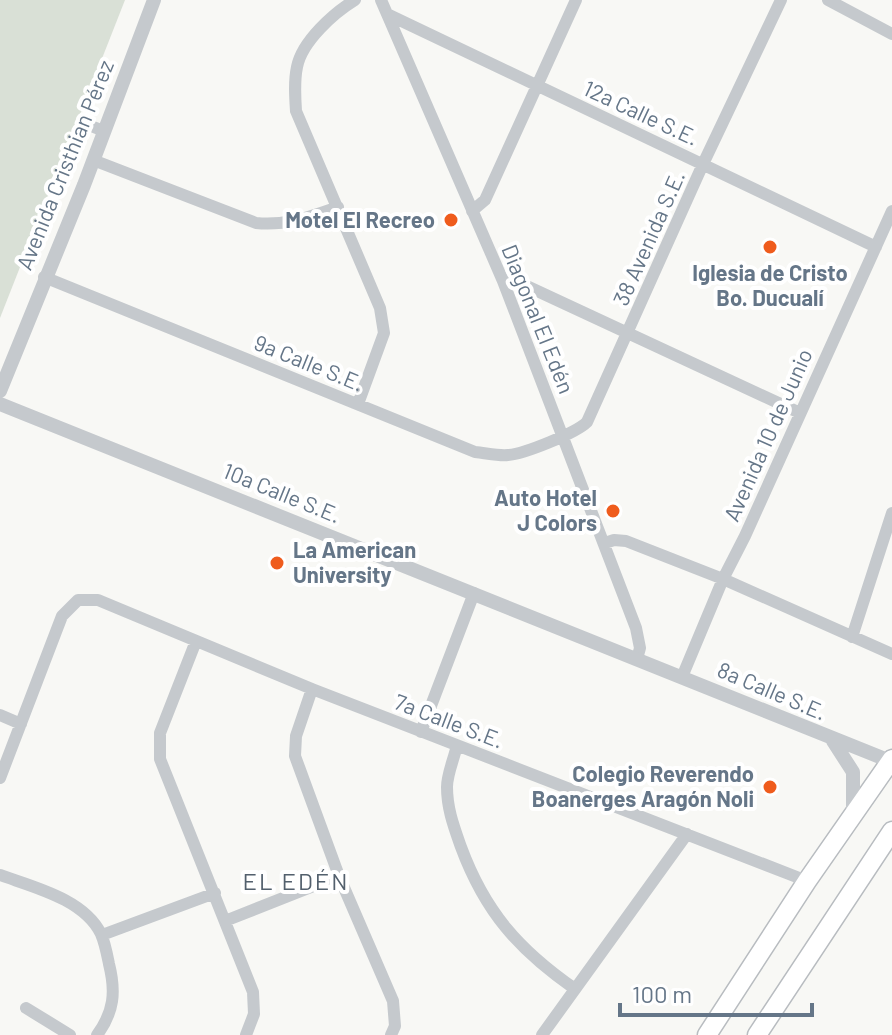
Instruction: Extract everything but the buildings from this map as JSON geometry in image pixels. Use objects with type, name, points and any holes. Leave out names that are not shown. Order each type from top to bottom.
[{"type":"main road","points":[[707,1035],[807,881],[891,760]]},
{"type":"main road","points":[[757,1035],[892,831]]},
{"type":"street","name":"Avenida Cristhian Pérez","points":[[0,391],[154,0]]},
{"type":"street","points":[[355,0],[311,41],[297,63],[294,89],[296,111],[380,308],[384,333],[358,404]]},
{"type":"street","name":"Diagonal El Edén","points":[[381,0],[503,281],[605,543],[638,637],[640,648],[637,659]]},
{"type":"street","points":[[472,211],[485,200],[576,0]]},
{"type":"street","name":"38 Avenida S.E.","points":[[563,437],[580,430],[587,422],[781,0]]},
{"type":"street","points":[[828,0],[892,34]]},
{"type":"street","name":"12a Calle S.E.","points":[[389,15],[876,247]]},
{"type":"street","points":[[83,123],[104,131]]},
{"type":"street","points":[[93,160],[256,223],[276,225],[293,222],[338,207]]},
{"type":"street","name":"Avenida 10 de Junio","points":[[682,677],[723,579],[892,211]]},
{"type":"street","name":"9a Calle S.E.","points":[[44,277],[475,452],[510,455],[563,437]]},
{"type":"street","points":[[503,281],[518,282],[800,413]]},
{"type":"street","name":"10a Calle S.E.","points":[[0,404],[637,659]]},
{"type":"street","points":[[852,637],[891,521]]},
{"type":"street","points":[[605,543],[626,541],[723,579],[892,654]]},
{"type":"street","points":[[421,732],[474,593]]},
{"type":"street","name":"7a Calle S.E.","points":[[21,724],[62,616],[78,600],[98,600],[312,689],[807,881]]},
{"type":"street","points":[[196,641],[160,733],[158,746],[160,759],[253,992],[254,1014],[246,1035]]},
{"type":"street","name":"8a Calle S.E.","points":[[637,659],[833,740],[891,760]]},
{"type":"street","points":[[312,689],[296,736],[295,756],[339,876],[393,1001],[395,1026],[391,1035]]},
{"type":"street","points":[[0,715],[21,724],[0,778]]},
{"type":"street","points":[[833,740],[853,772],[853,813]]},
{"type":"street","points":[[457,745],[447,783],[448,812],[482,896],[510,935],[541,965],[575,989]]},
{"type":"street","points":[[542,1035],[687,834]]},
{"type":"street","points":[[0,875],[61,898],[92,919],[102,935],[113,980],[113,1005],[97,1035]]},
{"type":"street","points":[[225,921],[339,876]]},
{"type":"street","points":[[102,935],[215,893]]},
{"type":"street","points":[[26,1008],[70,1035]]},
{"type":"shaded area","points":[[0,0],[125,0],[0,318]]},
{"type":"place","name":"Motel El Recreo","points":[[451,220]]},
{"type":"place","name":"Iglesia de Cristo Bo. Ducualí","points":[[770,247]]},
{"type":"place","name":"Auto Hotel J Colors","points":[[613,511]]},
{"type":"place","name":"La American University","points":[[277,563]]},
{"type":"place","name":"Colegio Reverendo Boanerges Aragón Noli","points":[[770,787]]},
{"type":"district","name":"EL EDÉN","points":[[296,882]]}]
